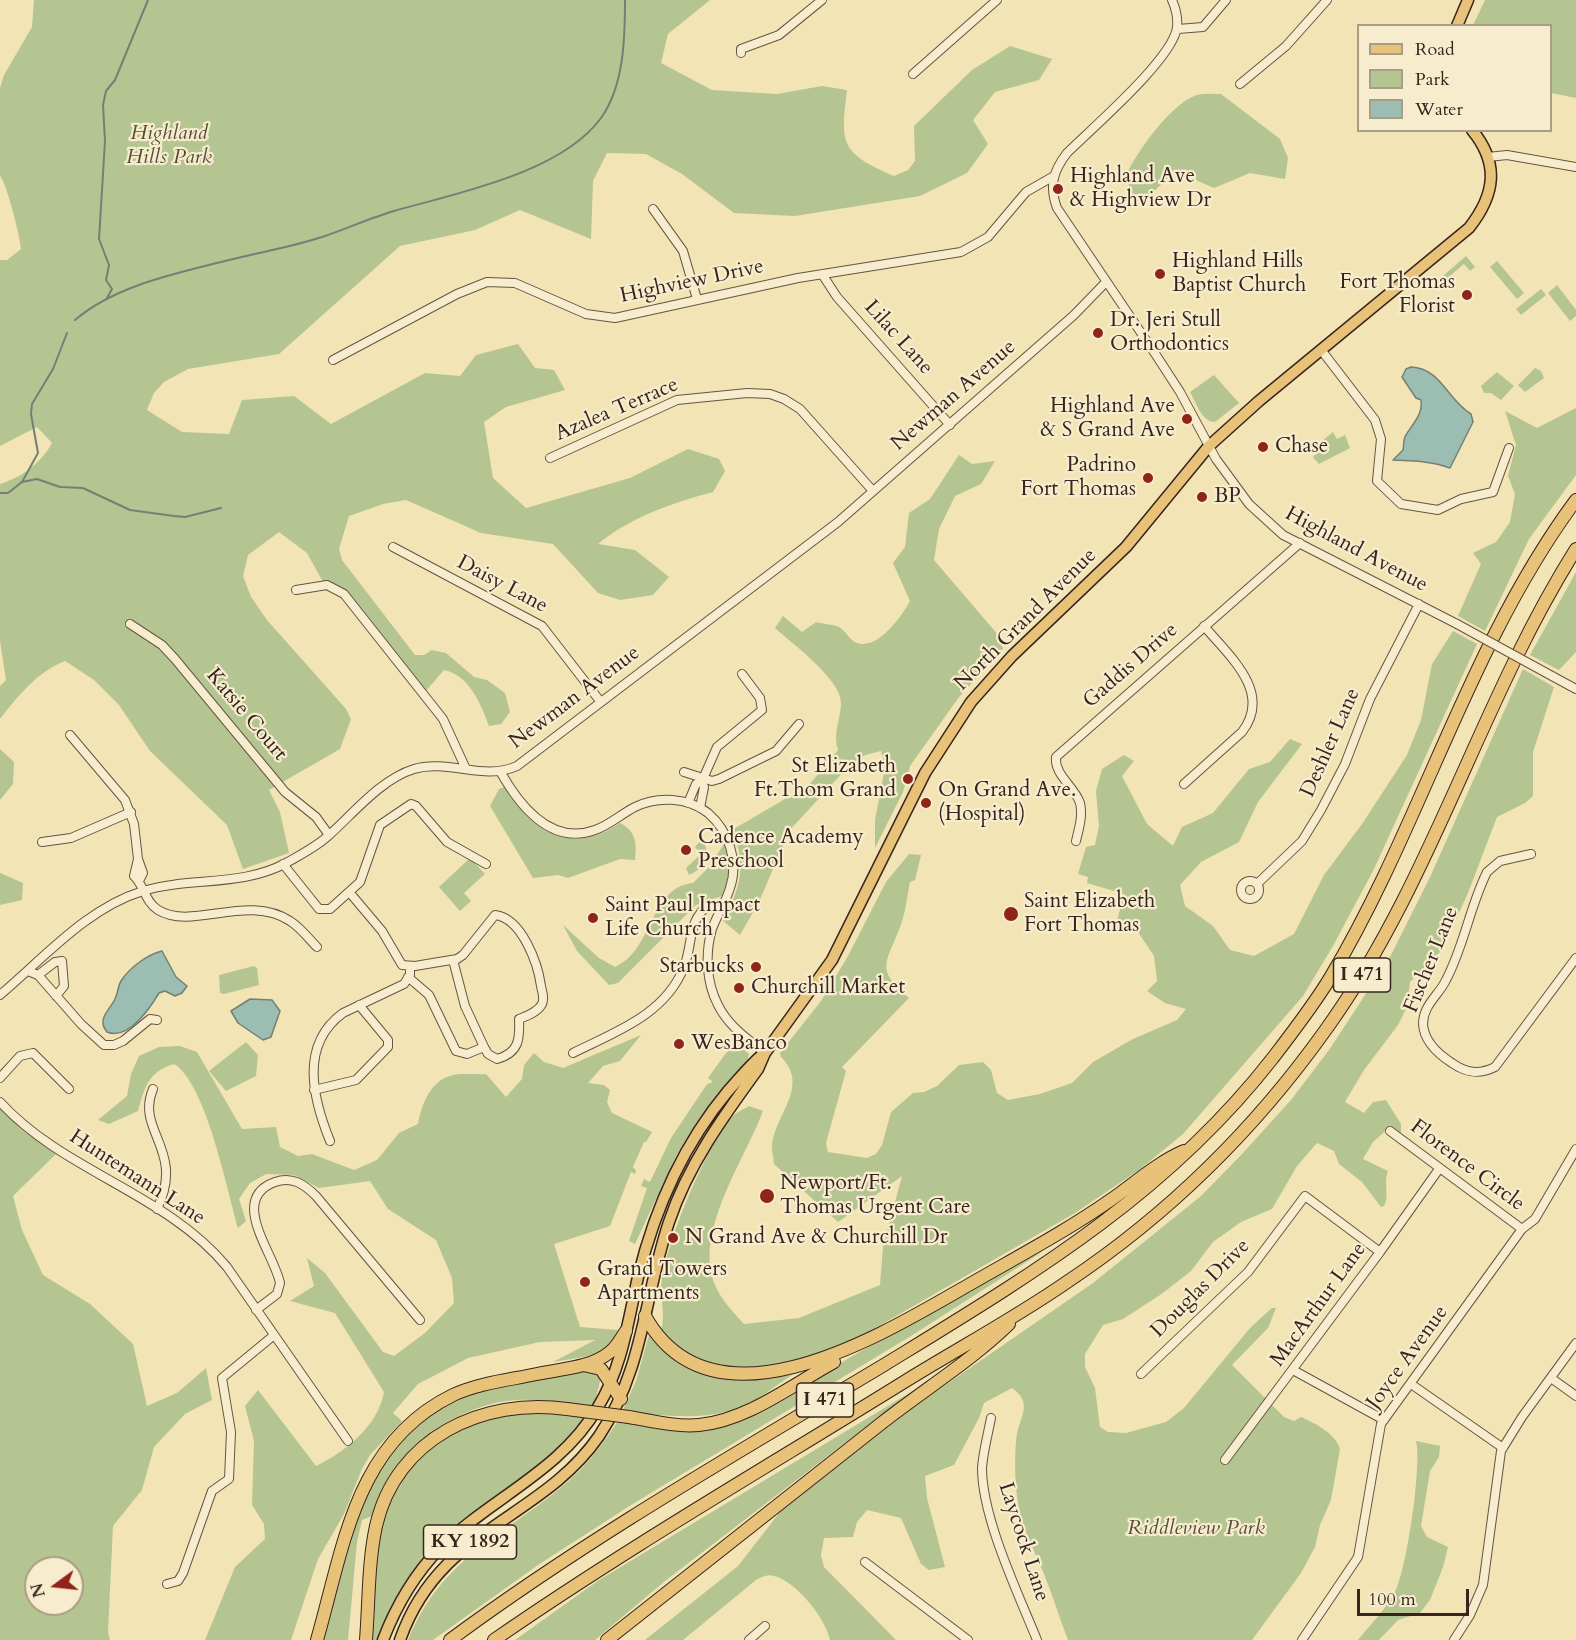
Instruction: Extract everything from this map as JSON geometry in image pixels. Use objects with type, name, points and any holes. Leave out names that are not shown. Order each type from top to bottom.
[{"type":"highway","name":"I 471","points":[[450,1640],[595,1540],[1045,1266],[1124,1209],[1191,1148],[1264,1069],[1330,978],[1378,886],[1518,591],[1550,537],[1576,500]]},
{"type":"highway","name":"I 471","points":[[494,1640],[638,1544],[713,1501],[1067,1282],[1138,1230],[1192,1185],[1261,1112],[1324,1033],[1367,967],[1401,907],[1527,637],[1576,549]]},
{"type":"highway","points":[[645,1316],[657,1336],[671,1349],[717,1371],[761,1373],[805,1366],[839,1353],[875,1335],[1042,1243],[1113,1198],[1167,1159],[1191,1148]]},
{"type":"highway","points":[[607,1640],[763,1514],[928,1387],[988,1344],[1027,1307]]},
{"type":"highway","points":[[317,1640],[360,1492],[381,1455],[400,1433],[434,1406],[463,1391],[582,1365],[609,1354],[626,1330]]},
{"type":"highway","points":[[366,1640],[376,1525],[391,1488],[411,1459],[443,1431],[483,1413],[533,1406],[686,1425],[722,1420],[763,1402],[843,1357],[875,1335]]},
{"type":"highway","points":[[582,1365],[601,1369],[621,1399]]},
{"type":"main road","points":[[1458,24],[1468,0]]},
{"type":"main road","name":"KY 1892","points":[[1209,446],[1259,401],[1469,228],[1487,199],[1491,183],[1488,157],[1473,132]]},
{"type":"main road","name":"North Grand Avenue","points":[[400,1640],[412,1611],[437,1574],[464,1547],[551,1485],[584,1455],[621,1399],[645,1316],[660,1249],[685,1183],[707,1142],[758,1069],[765,1053],[832,960],[925,773],[971,702],[1012,656],[1126,547],[1209,446]]},
{"type":"main road","name":"North Grand Avenue","points":[[383,1640],[391,1619],[420,1572],[460,1531],[537,1474],[567,1448],[598,1407],[611,1381],[650,1232],[676,1168],[711,1113],[752,1064],[765,1053]]},
{"type":"street","points":[[741,53],[741,49],[788,30],[822,0]]},
{"type":"street","points":[[913,74],[997,0]]},
{"type":"street","points":[[1054,176],[1067,153],[1157,63],[1169,48],[1178,28],[1172,0]]},
{"type":"street","points":[[1178,28],[1203,27],[1226,0]]},
{"type":"street","points":[[1240,84],[1286,46],[1321,2]]},
{"type":"street","points":[[1488,157],[1507,155],[1576,167]]},
{"type":"street","name":"Highview Drive","points":[[333,360],[457,294],[487,282],[508,281],[527,286],[576,310],[600,317],[621,317],[697,298],[967,250],[988,237],[1026,192],[1054,176]]},
{"type":"street","name":"Highland Avenue","points":[[1054,176],[1052,188],[1057,208],[1176,386],[1231,482],[1275,530],[1458,624],[1576,689]]},
{"type":"street","points":[[653,208],[683,251],[697,298]]},
{"type":"street","name":"Lilac Lane","points":[[822,274],[837,297],[950,424]]},
{"type":"street","name":"Newman Avenue","points":[[0,995],[94,916],[143,891],[244,876],[283,864],[329,835],[400,774],[426,767],[500,771],[523,762],[600,700],[820,537],[1095,295],[1106,282]]},
{"type":"street","points":[[1322,351],[1375,420],[1381,439],[1377,481],[1401,504],[1442,510],[1461,499],[1493,492],[1509,448]]},
{"type":"street","name":"Azalea Terrace","points":[[550,458],[677,400],[700,396],[770,394],[800,409],[873,491]]},
{"type":"street","name":"Gaddis Drive","points":[[1076,841],[1082,814],[1079,801],[1057,768],[1056,757],[1299,543]]},
{"type":"street","name":"Daisy Lane","points":[[393,547],[542,626],[600,700]]},
{"type":"street","points":[[296,590],[327,585],[344,594],[443,719],[466,769]]},
{"type":"street","name":"Deshler Lane","points":[[1257,884],[1302,841],[1321,810],[1345,764],[1374,690],[1419,604]]},
{"type":"street","name":"Katsie Court","points":[[130,624],[162,645],[285,792],[316,817],[329,835]]},
{"type":"street","points":[[1184,784],[1242,732],[1249,722],[1253,706],[1252,691],[1247,677],[1204,627]]},
{"type":"street","points":[[688,803],[717,747],[762,710],[760,698],[742,674]]},
{"type":"street","points":[[684,772],[702,779],[719,779],[776,751],[799,724]]},
{"type":"street","points":[[70,735],[110,781],[130,813],[136,833],[138,859],[143,873],[140,881],[143,891],[157,909],[177,916],[193,917],[246,909],[281,916],[292,922],[317,947]]},
{"type":"street","points":[[500,771],[510,789],[535,819],[557,830],[573,833],[596,830],[647,802],[673,800],[700,808],[725,834],[732,854],[733,877],[709,940],[708,971],[717,1004],[735,1030],[765,1053]]},
{"type":"street","points":[[700,808],[704,787],[702,779]]},
{"type":"street","points":[[283,864],[319,909],[330,909],[360,882],[380,825],[406,805],[414,804],[447,842],[486,864]]},
{"type":"street","points":[[42,842],[71,838],[130,813]]},
{"type":"street","name":"Fischer Lane","points":[[1531,854],[1504,859],[1487,872],[1447,978],[1425,1013],[1423,1027],[1428,1041],[1442,1056],[1466,1071],[1479,1072],[1495,1066],[1501,1062],[1576,958]]},
{"type":"street","points":[[350,893],[385,936],[399,962],[410,966],[453,960],[463,955],[492,916],[499,915],[522,936],[536,959],[540,971],[543,1003],[540,1009],[519,1019],[520,1039],[510,1053],[497,1059],[484,1047],[465,1006],[453,960]]},
{"type":"street","points":[[573,1053],[649,1013],[684,969],[691,932],[698,916],[709,905],[723,904]]},
{"type":"street","points":[[38,975],[55,962],[62,961],[64,986],[56,996]]},
{"type":"street","points":[[330,1142],[319,1115],[314,1090],[313,1066],[320,1038],[334,1020],[359,1005],[404,984],[408,978],[410,966]]},
{"type":"street","points":[[28,971],[38,975],[95,1039],[104,1045],[118,1044],[150,1019],[157,1020]]},
{"type":"street","points":[[408,978],[429,995],[456,1051],[467,1054],[484,1047]]},
{"type":"street","points":[[314,1090],[356,1080],[388,1047],[388,1040],[359,1005]]},
{"type":"street","points":[[0,1078],[20,1056],[33,1053],[69,1089]]},
{"type":"street","points":[[153,1089],[147,1103],[148,1114],[164,1149],[167,1166],[166,1186],[157,1209]]},
{"type":"street","name":"Huntemann Lane","points":[[0,1102],[46,1142],[157,1209],[194,1234],[217,1255],[348,1441]]},
{"type":"street","name":"Florence Circle","points":[[1390,1131],[1522,1229]]},
{"type":"street","name":"Joyce Avenue","points":[[1302,1640],[1358,1557],[1364,1534],[1377,1434],[1384,1420],[1522,1229],[1535,1219],[1576,1149]]},
{"type":"street","name":"MacArthur Lane","points":[[1225,1460],[1439,1169]]},
{"type":"street","points":[[256,1310],[277,1294],[280,1283],[254,1218],[254,1202],[260,1190],[278,1181],[291,1180],[306,1186],[316,1196],[420,1320]]},
{"type":"street","name":"Douglas Drive","points":[[1141,1374],[1248,1272],[1305,1196],[1380,1252]]},
{"type":"street","points":[[167,1584],[178,1581],[183,1572],[212,1491],[229,1479],[231,1432],[222,1378],[273,1335]]},
{"type":"street","points":[[1454,1640],[1470,1615],[1483,1586],[1503,1448],[1514,1429],[1576,1343]]},
{"type":"street","points":[[1293,1370],[1384,1420]]},
{"type":"street","points":[[1551,1378],[1576,1396]]},
{"type":"street","points":[[1411,1384],[1503,1448]]},
{"type":"street","name":"Laycock Lane","points":[[991,1418],[982,1469],[987,1497],[994,1527],[1037,1640]]},
{"type":"street","points":[[865,1562],[968,1640]]},
{"type":"street","points":[[749,1640],[765,1626]]},
{"type":"green space","name":"Highland Hills Park","points":[[34,0],[710,0],[668,34],[661,63],[712,90],[777,94],[822,86],[847,90],[844,123],[848,145],[863,161],[894,176],[908,170],[915,161],[914,126],[972,70],[1010,46],[1052,59],[1039,80],[995,92],[973,120],[988,144],[967,173],[920,196],[795,216],[734,213],[682,174],[646,154],[607,153],[593,181],[591,239],[520,210],[475,230],[400,246],[279,354],[188,369],[164,382],[154,393],[147,410],[182,432],[229,434],[242,400],[294,396],[331,424],[425,373],[460,376],[476,355],[518,344],[535,368],[554,370],[565,390],[506,407],[484,422],[493,478],[526,508],[630,478],[688,449],[719,459],[725,471],[713,492],[652,512],[624,526],[598,544],[635,550],[669,577],[653,595],[620,600],[598,593],[553,544],[481,533],[406,500],[383,504],[349,516],[339,549],[342,560],[415,655],[424,655],[432,650],[446,653],[474,677],[487,680],[505,693],[510,712],[501,724],[489,726],[473,692],[453,673],[444,670],[425,692],[341,588],[333,583],[323,582],[307,553],[279,532],[248,555],[243,576],[251,597],[267,620],[346,709],[351,719],[340,749],[269,790],[280,812],[289,853],[243,869],[227,825],[150,751],[119,705],[94,680],[65,661],[37,678],[21,693],[0,719],[0,686],[6,680],[0,641],[0,484],[16,478],[30,468],[43,457],[52,443],[37,427],[0,446],[0,260],[7,260],[21,249],[13,211],[0,176],[0,88],[4,75],[32,27]]},
{"type":"green space","points":[[1485,0],[1576,0],[1576,98],[1552,93],[1552,24],[1473,24]]},
{"type":"green space","points":[[1221,94],[1280,139],[1288,158],[1285,179],[1250,173],[1214,188],[1175,171],[1146,199],[1131,194],[1126,175],[1156,129],[1187,100],[1197,95]]},
{"type":"green space","points":[[1466,256],[1475,267],[1470,271],[1464,264],[1432,291],[1429,288]]},
{"type":"green space","points":[[1497,261],[1524,293],[1517,299],[1490,267]]},
{"type":"green space","points":[[1557,285],[1576,310],[1576,316],[1570,321],[1548,293]]},
{"type":"green space","points":[[1541,289],[1546,295],[1521,315],[1516,309]]},
{"type":"green space","points":[[1535,368],[1541,371],[1544,378],[1525,392],[1518,385]]},
{"type":"green space","points":[[1497,372],[1514,386],[1501,400],[1491,393],[1484,393],[1481,386]]},
{"type":"green space","points":[[1214,375],[1239,403],[1215,422],[1206,419],[1190,392]]},
{"type":"green space","points":[[1576,408],[1576,475],[1529,539],[1485,631],[1458,616],[1481,564],[1473,553],[1496,542],[1510,522],[1515,494],[1508,476],[1516,445],[1505,411],[1537,428]]},
{"type":"green space","points":[[1333,432],[1337,439],[1345,435],[1350,448],[1319,464],[1313,457],[1322,447],[1322,441]]},
{"type":"green space","points":[[959,455],[972,464],[995,461],[981,484],[955,496],[939,529],[934,560],[999,636],[1003,649],[959,697],[910,766],[903,792],[875,848],[875,820],[885,768],[881,751],[865,755],[845,770],[789,831],[759,902],[740,935],[722,920],[734,898],[740,876],[737,842],[732,830],[809,785],[838,750],[836,738],[841,704],[834,685],[816,663],[775,628],[783,616],[802,632],[816,622],[839,627],[857,643],[873,642],[881,637],[910,601],[893,563],[905,547],[909,513],[930,499]]},
{"type":"green space","points":[[1576,572],[1576,652],[1559,670],[1530,655]]},
{"type":"green space","points":[[1453,631],[1477,644],[1374,869],[1333,946],[1303,996],[1183,1134],[1139,1170],[1075,1213],[858,1338],[794,1362],[747,1369],[705,1362],[688,1354],[660,1333],[663,1321],[662,1279],[680,1218],[700,1170],[722,1130],[733,1116],[749,1106],[763,1111],[722,1200],[714,1224],[710,1248],[711,1270],[723,1300],[744,1324],[799,1318],[880,1285],[883,1247],[902,1176],[838,1222],[774,1164],[772,1147],[792,1089],[789,1068],[780,1053],[821,1001],[848,956],[886,882],[909,854],[921,855],[915,880],[910,882],[903,919],[889,955],[887,971],[890,979],[909,998],[842,1067],[846,1071],[826,1143],[828,1152],[867,1158],[876,1154],[882,1145],[891,1112],[913,1093],[924,1092],[937,1086],[959,1065],[983,1062],[991,1070],[997,1093],[1008,1100],[1040,1094],[1072,1083],[1093,1062],[1133,1039],[1177,1020],[1186,1009],[1165,1003],[1147,991],[1157,981],[1154,956],[1136,929],[1116,925],[1124,894],[1087,883],[1088,877],[1078,874],[1086,847],[1095,845],[1099,826],[1096,791],[1102,769],[1124,755],[1134,761],[1122,776],[1147,824],[1173,846],[1182,827],[1213,813],[1249,769],[1270,762],[1290,739],[1302,744],[1258,802],[1239,842],[1201,862],[1180,885],[1185,906],[1213,926],[1230,950],[1254,956],[1294,934],[1324,875],[1362,824],[1407,755],[1421,720],[1432,664]]},
{"type":"green space","name":"Riddleview Park","points":[[1523,669],[1554,687],[1533,752],[1533,796],[1525,803],[1497,817],[1468,893],[1442,950],[1410,982],[1407,1007],[1398,1025],[1364,1070],[1345,1102],[1364,1113],[1373,1102],[1386,1100],[1401,1124],[1401,1135],[1390,1127],[1373,1142],[1363,1159],[1388,1171],[1384,1206],[1381,1207],[1362,1182],[1339,1164],[1334,1151],[1317,1143],[1297,1166],[1272,1209],[1241,1222],[1213,1242],[1191,1271],[1163,1293],[1123,1319],[1103,1325],[1085,1354],[1085,1367],[1095,1388],[1100,1427],[1108,1432],[1126,1433],[1166,1422],[1184,1408],[1250,1328],[1272,1308],[1276,1308],[1268,1328],[1232,1365],[1284,1417],[1294,1421],[1301,1417],[1318,1426],[1330,1434],[1340,1449],[1331,1500],[1320,1525],[1315,1547],[1301,1573],[1252,1640],[1068,1640],[1022,1522],[1016,1487],[1015,1452],[1024,1405],[1019,1394],[1012,1388],[984,1403],[979,1418],[954,1465],[925,1476],[927,1498],[945,1567],[929,1570],[921,1564],[901,1518],[867,1510],[857,1522],[853,1537],[824,1538],[821,1555],[824,1567],[896,1640],[830,1640],[823,1622],[809,1602],[783,1579],[769,1575],[756,1580],[683,1640],[645,1640],[738,1566],[780,1512],[912,1408],[1093,1283],[1201,1196],[1291,1100],[1329,1050],[1390,957],[1431,875]]},
{"type":"green space","points":[[0,749],[14,762],[13,784],[0,800]]},
{"type":"green space","points":[[504,787],[527,816],[554,834],[569,838],[585,838],[602,833],[620,823],[629,830],[634,838],[635,860],[620,859],[568,878],[558,875],[533,878],[490,806],[499,789]]},
{"type":"green space","points":[[701,840],[707,851],[706,860],[699,869],[689,875],[686,868],[701,854],[695,847]]},
{"type":"green space","points":[[724,844],[729,870],[722,896],[696,905],[618,983],[609,985],[577,951],[563,925],[599,958],[615,967],[628,959],[637,947],[668,895],[679,887],[693,883],[709,867]]},
{"type":"green space","points":[[470,858],[485,874],[464,893],[471,901],[460,911],[439,887]]},
{"type":"green space","points":[[0,873],[23,883],[22,900],[0,905]]},
{"type":"green space","points":[[254,966],[257,968],[259,985],[220,993],[219,975]]},
{"type":"green space","points":[[641,1035],[620,1061],[603,1066],[588,1083],[604,1085],[610,1090],[607,1102],[612,1113],[652,1132],[644,1142],[633,1167],[636,1170],[635,1174],[631,1172],[610,1226],[554,1244],[580,1327],[618,1330],[614,1339],[600,1352],[553,1362],[595,1340],[540,1342],[468,1358],[418,1384],[393,1413],[402,1421],[370,1455],[362,1469],[344,1514],[318,1559],[291,1640],[205,1640],[235,1567],[265,1539],[264,1524],[252,1505],[254,1441],[245,1406],[258,1390],[316,1466],[338,1453],[359,1436],[375,1416],[381,1404],[384,1392],[335,1313],[290,1301],[314,1286],[307,1258],[325,1273],[383,1352],[394,1356],[425,1333],[454,1303],[452,1278],[436,1240],[388,1209],[370,1181],[319,1188],[294,1175],[266,1174],[250,1183],[239,1199],[246,1221],[238,1228],[205,1114],[196,1092],[185,1075],[174,1064],[158,1071],[153,1076],[138,1111],[109,1124],[98,1120],[127,1096],[131,1074],[139,1056],[159,1047],[180,1046],[197,1052],[242,1129],[276,1127],[280,1147],[298,1156],[312,1154],[354,1170],[377,1160],[399,1133],[418,1124],[421,1110],[431,1090],[441,1080],[451,1075],[486,1074],[506,1097],[522,1079],[524,1065],[534,1053],[544,1062],[563,1068]]},
{"type":"green space","points":[[246,1042],[258,1055],[256,1076],[226,1091],[209,1071]]},
{"type":"green space","points":[[737,1044],[749,1054],[748,1059],[696,1123],[677,1154],[635,1244],[629,1241],[647,1188],[641,1186],[644,1179],[650,1182],[671,1138],[707,1084],[713,1082],[708,1078],[726,1053]]},
{"type":"green space","points":[[0,1109],[23,1131],[56,1154],[13,1196],[22,1230],[43,1275],[90,1304],[133,1344],[147,1406],[177,1393],[206,1368],[212,1400],[185,1414],[154,1447],[142,1490],[113,1526],[108,1632],[110,1640],[0,1640]]},
{"type":"green space","points":[[1042,1252],[911,1336],[631,1505],[538,1565],[433,1640],[408,1640],[423,1610],[441,1585],[460,1565],[575,1475],[593,1456],[618,1421],[655,1429],[687,1431],[702,1430],[734,1421],[753,1413],[1008,1267]]},
{"type":"green space","points":[[649,1335],[664,1351],[696,1371],[732,1378],[792,1375],[754,1400],[727,1412],[697,1416],[667,1416],[622,1412],[636,1381]]},
{"type":"green space","points":[[588,1370],[601,1377],[594,1407],[529,1400],[492,1404],[450,1420],[416,1446],[391,1479],[372,1516],[362,1520],[357,1542],[348,1640],[322,1640],[358,1508],[394,1445],[440,1407],[472,1392]]},
{"type":"green space","points":[[911,1392],[665,1581],[595,1640],[515,1640],[599,1580]]},
{"type":"green space","points":[[529,1410],[588,1416],[546,1461],[462,1522],[434,1547],[411,1575],[393,1606],[378,1640],[369,1640],[374,1567],[378,1545],[383,1523],[403,1480],[431,1448],[459,1428],[481,1419]]},
{"type":"green space","points":[[1416,1441],[1440,1446],[1439,1457],[1430,1471],[1421,1526],[1427,1537],[1448,1547],[1443,1567],[1430,1600],[1420,1613],[1398,1620],[1379,1640],[1358,1640],[1387,1605],[1400,1580],[1415,1493]]},
{"type":"water","points":[[1411,367],[1430,373],[1471,414],[1473,422],[1450,468],[1415,461],[1393,460],[1403,450],[1405,437],[1417,419],[1421,405],[1421,400],[1416,398],[1402,377],[1406,369]]},
{"type":"water","points":[[162,951],[176,977],[187,986],[182,993],[175,996],[165,991],[159,993],[138,1022],[130,1028],[115,1034],[107,1032],[103,1019],[115,999],[121,981],[139,962]]},
{"type":"water","points":[[250,999],[272,1000],[280,1011],[271,1037],[263,1040],[238,1023],[231,1011]]},
{"type":"waterway","points":[[107,298],[112,289],[106,280],[109,265],[99,239],[105,141],[103,105],[106,91],[115,80],[148,0]]},
{"type":"waterway","points":[[75,320],[109,298],[148,282],[322,237],[385,214],[506,178],[535,167],[561,153],[583,137],[601,118],[609,105],[622,61],[625,0]]},
{"type":"waterway","points":[[0,493],[8,493],[22,482],[38,453],[31,414],[32,404],[53,369],[67,333]]},
{"type":"waterway","points":[[22,482],[37,479],[60,487],[83,488],[130,510],[174,516],[185,517],[221,508]]},
{"type":"place","name":"Highland Ave & Highview Dr","points":[[1058,189]]},
{"type":"place","name":"Highland Hills Baptist Church","points":[[1160,274]]},
{"type":"place","name":"Fort Thomas Florist","points":[[1467,295]]},
{"type":"place","name":"Dr. Jeri Stull Orthodontics","points":[[1098,333]]},
{"type":"place","name":"Highland Ave & S Grand Ave","points":[[1187,419]]},
{"type":"place","name":"Chase","points":[[1263,447]]},
{"type":"place","name":"Padrino Fort Thomas","points":[[1148,478]]},
{"type":"place","name":"BP","points":[[1202,497]]},
{"type":"place","name":"St Elizabeth Ft.Thom Grand","points":[[908,779]]},
{"type":"place","name":"On Grand Ave. (Hospital)","points":[[926,803]]},
{"type":"place","name":"Cadence Academy Preschool","points":[[686,850]]},
{"type":"place","name":"Saint Elizabeth Fort Thomas","points":[[1011,914]]},
{"type":"place","name":"Saint Paul Impact Life Church","points":[[593,918]]},
{"type":"place","name":"Starbucks","points":[[756,967]]},
{"type":"place","name":"Churchill Market","points":[[739,988]]},
{"type":"place","name":"WesBanco","points":[[679,1044]]},
{"type":"place","name":"Newport/Ft. Thomas Urgent Care","points":[[767,1196]]},
{"type":"place","name":"N Grand Ave & Churchill Dr","points":[[673,1238]]},
{"type":"place","name":"Grand Towers Apartments","points":[[585,1282]]}]
